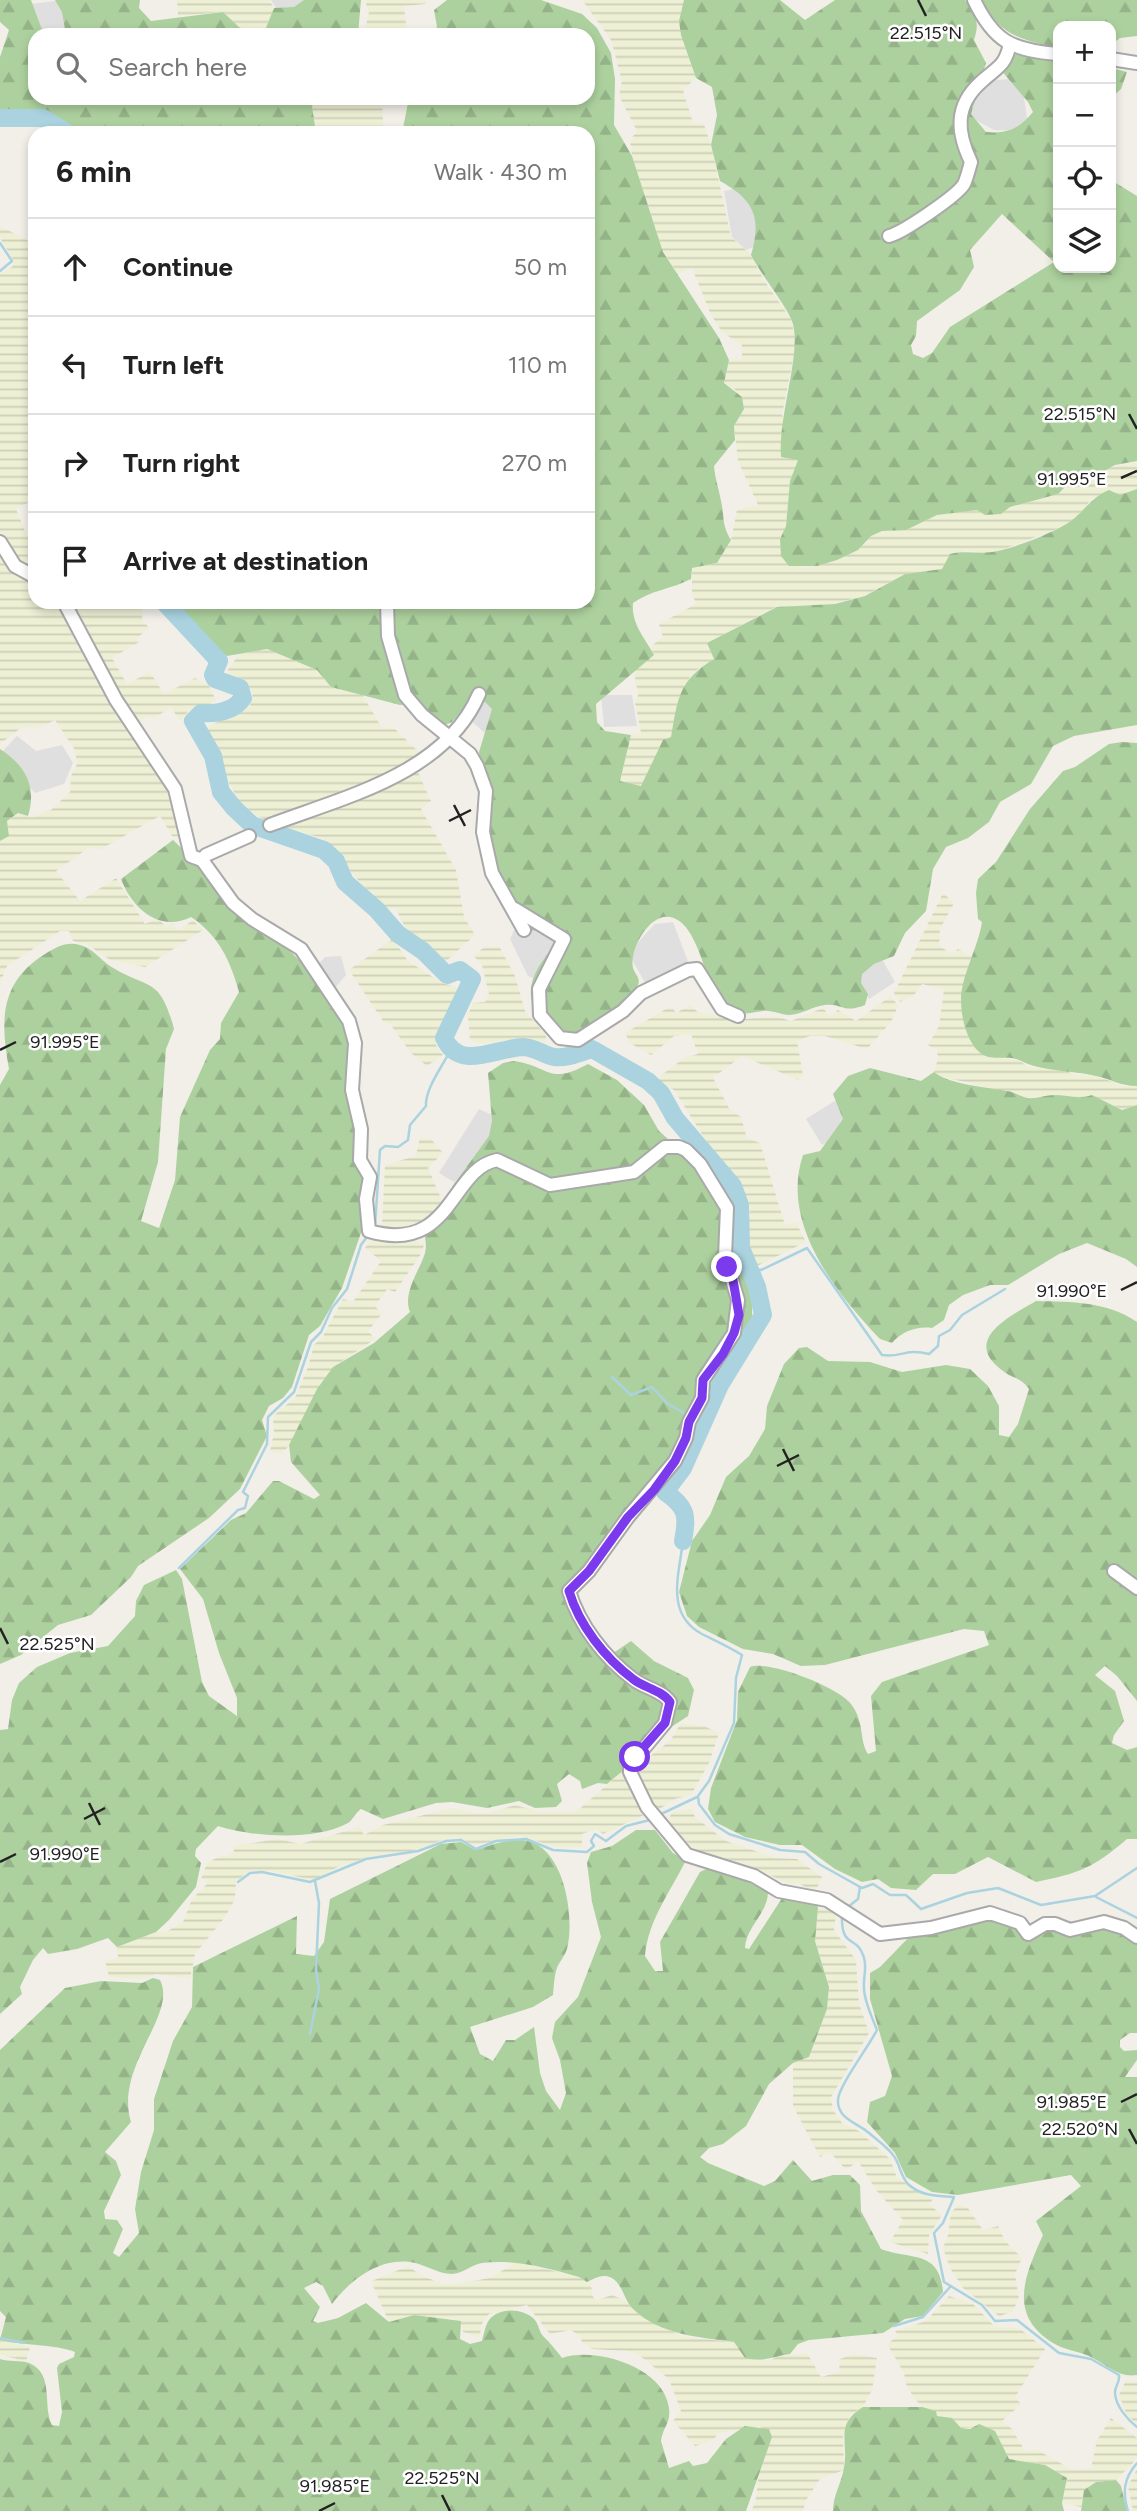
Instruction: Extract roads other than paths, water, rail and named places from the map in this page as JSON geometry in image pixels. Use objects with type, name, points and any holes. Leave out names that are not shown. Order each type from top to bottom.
[{"type":"street","points":[[974,0],[988,27],[1010,44],[1053,53]]},
{"type":"street","points":[[889,236],[899,233],[935,206],[951,198],[964,184],[971,162],[958,130],[965,104],[979,83],[1003,65],[1010,44]]},
{"type":"street","points":[[1116,60],[1137,63]]},
{"type":"street","points":[[0,542],[15,566],[28,573]]},
{"type":"street","points":[[68,609],[116,700],[175,789],[183,813],[187,846],[191,856],[202,860],[233,903],[252,919],[301,950],[349,1021],[355,1043],[352,1090],[361,1129],[360,1160],[370,1177],[366,1199],[369,1231],[403,1235],[416,1232],[440,1216],[486,1163],[497,1160],[550,1185],[634,1172],[665,1147],[679,1147],[686,1150],[699,1164],[722,1198],[728,1220],[727,1267],[738,1300],[734,1333],[703,1380],[702,1398],[689,1422],[686,1438],[675,1461],[641,1505],[628,1517],[589,1571],[569,1591],[587,1630],[608,1656],[634,1681],[670,1702],[665,1723],[635,1757],[630,1772],[647,1807],[687,1855],[754,1876],[779,1891],[827,1900],[880,1934],[931,1928],[990,1913],[1020,1923],[1028,1934],[1045,1924],[1055,1924],[1070,1930],[1104,1922],[1137,1937]]},
{"type":"street","points":[[387,609],[388,636],[405,695],[422,715],[470,754],[477,766],[486,791],[483,832],[489,862],[496,882],[524,930]]},
{"type":"street","points":[[270,825],[407,769],[451,737],[479,694]]},
{"type":"street","points":[[202,860],[206,855],[249,836]]},
{"type":"street","points":[[514,909],[564,939],[539,989],[540,1016],[560,1038],[578,1041],[623,1012],[641,993],[688,970],[697,969],[722,1009],[738,1016]]},
{"type":"street","points":[[1114,1571],[1137,1588]]},
{"type":"waterway","points":[[0,118],[43,118],[56,126]]},
{"type":"waterway","points":[[0,243],[12,261],[0,271]]},
{"type":"waterway","points":[[171,609],[219,661],[213,675],[215,679],[240,688],[243,698],[230,709],[201,713],[193,721],[213,756],[221,792],[252,825],[324,850],[336,861],[345,882],[377,910],[398,934],[423,951],[447,975],[460,970],[472,979],[444,1038],[451,1048],[459,1054],[479,1056],[523,1047],[559,1057],[592,1049],[648,1081],[661,1093],[675,1118],[733,1186],[740,1205],[741,1248],[757,1287],[763,1315],[720,1385],[683,1468],[665,1492],[678,1502],[684,1513],[683,1541]]},
{"type":"waterway","points":[[375,1226],[380,1150],[385,1146],[398,1147],[408,1140],[410,1125],[426,1106],[431,1085],[451,1049]]},
{"type":"waterway","points":[[179,1568],[238,1510],[245,1508],[248,1496],[243,1492],[267,1444],[268,1417],[294,1392],[311,1342],[321,1332],[332,1308],[347,1289],[361,1245],[369,1234]]},
{"type":"waterway","points":[[748,1269],[761,1270],[807,1248],[882,1355],[888,1356],[914,1352],[929,1354],[938,1346],[939,1336],[950,1330],[962,1315],[1005,1289]]},
{"type":"waterway","points":[[612,1377],[631,1395],[652,1387],[667,1403],[689,1416]]},
{"type":"waterway","points":[[683,1541],[677,1580],[677,1593],[683,1616],[690,1626],[702,1634],[742,1655],[736,1678],[734,1723],[709,1781],[698,1796],[699,1804],[715,1825],[729,1834],[780,1850],[805,1852],[819,1864],[862,1888],[873,1884],[890,1895],[906,1895],[921,1909],[967,1893],[998,1888],[1041,1905],[1095,1896],[1137,1868]]},
{"type":"waterway","points":[[659,1815],[697,1797]]},
{"type":"waterway","points":[[238,1882],[250,1873],[262,1872],[310,1882],[366,1859],[418,1851],[446,1841],[461,1840],[476,1849],[496,1841],[526,1839],[553,1850],[587,1852],[594,1846],[591,1841],[595,1834],[606,1841],[626,1826],[650,1820]]},
{"type":"waterway","points":[[310,2034],[319,1989],[316,1970],[319,1903],[315,1881]]},
{"type":"waterway","points":[[848,1907],[858,1899],[860,1887]]},
{"type":"waterway","points":[[1096,1897],[1137,1918]]},
{"type":"waterway","points":[[842,1915],[844,1933],[857,1945],[864,1959],[864,1993],[877,2030],[839,2094],[841,2112],[891,2152],[905,2181],[913,2188],[930,2195],[954,2197],[943,2223],[934,2233],[944,2282],[982,2305],[995,2321],[1017,2320],[1059,2353],[1091,2359],[1119,2375],[1115,2392],[1117,2402],[1126,2417],[1137,2427]]},
{"type":"waterway","points":[[894,2326],[923,2317],[951,2286]]},
{"type":"waterway","points":[[0,2338],[24,2343]]},
{"type":"waterway","points":[[1128,2511],[1125,2485],[1137,2463]]}]
